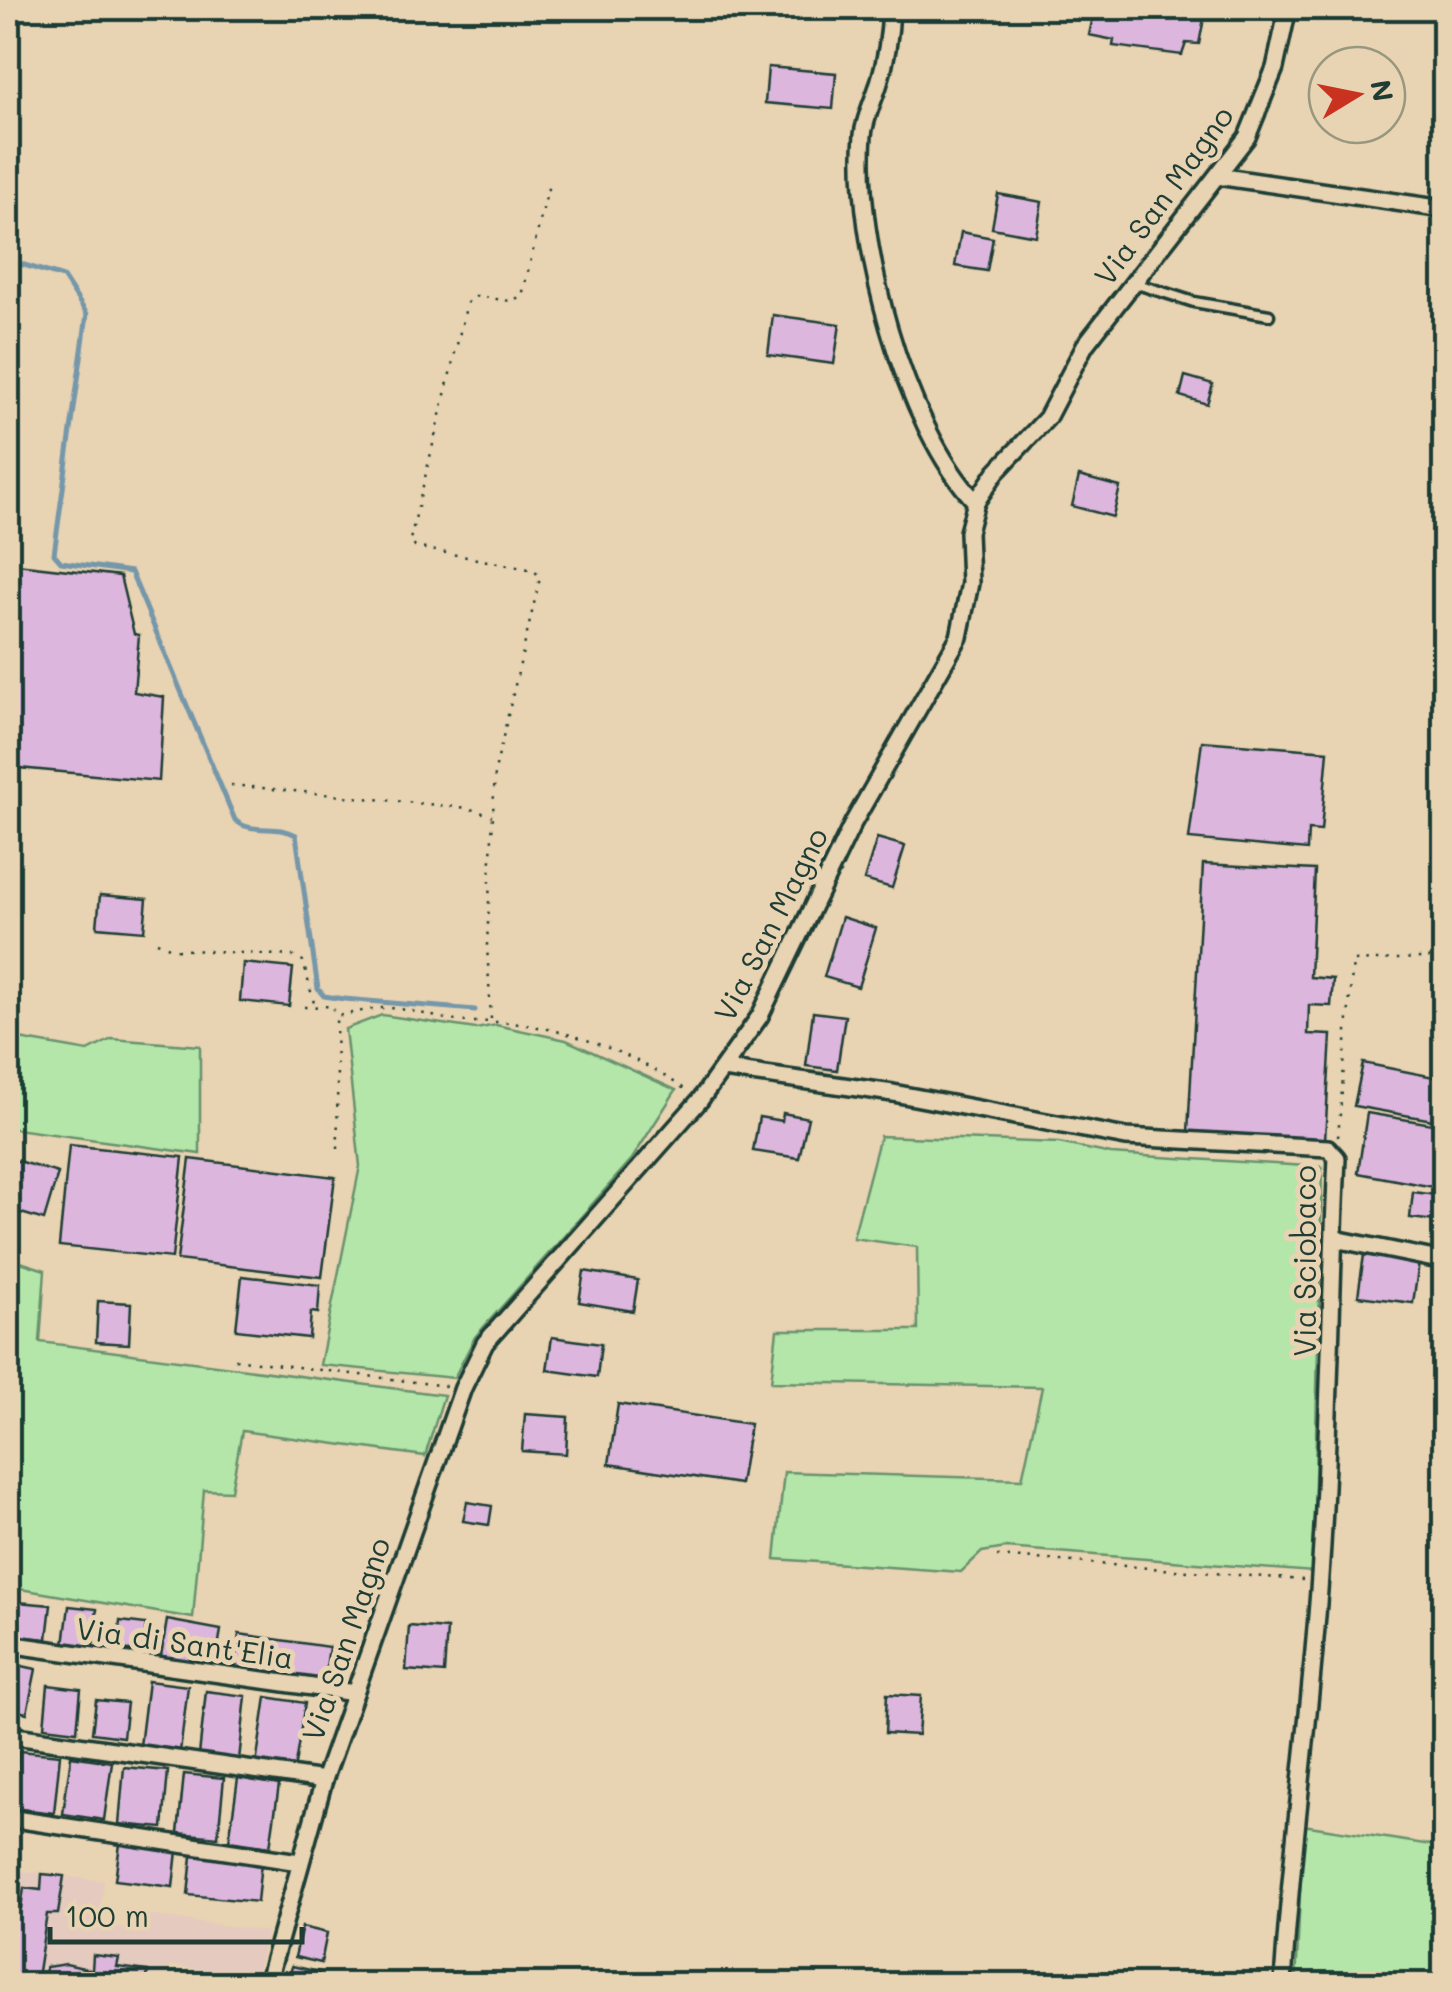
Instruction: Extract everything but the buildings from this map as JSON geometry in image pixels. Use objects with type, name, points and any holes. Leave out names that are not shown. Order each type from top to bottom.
[{"type":"street","points":[[891,8],[890,43],[864,130],[862,174],[870,231],[904,381],[930,440],[976,502]]},
{"type":"street","name":"Via San Magno","points":[[267,1984],[267,1964],[324,1780],[463,1388],[484,1344],[700,1100],[760,1016],[853,823],[960,637],[970,583],[968,532],[976,502],[996,472],[1047,418],[1085,345],[1247,137],[1276,68],[1288,8]]},
{"type":"street","points":[[1217,176],[1444,209]]},
{"type":"street","name":"Via Sciobaco","points":[[723,1070],[893,1093],[1126,1138],[1328,1148],[1337,1158],[1332,1372],[1320,1581],[1292,1839],[1283,1984]]},
{"type":"street","points":[[1335,1239],[1444,1262]]},
{"type":"street","name":"Via di Sant'Elia","points":[[8,1644],[355,1693]]},
{"type":"street","points":[[8,1735],[324,1780]]},
{"type":"street","points":[[8,1818],[299,1862]]},
{"type":"lane","points":[[1134,283],[1194,302],[1269,314]]},
{"type":"path","points":[[491,1018],[486,945],[500,745],[540,578],[534,570],[415,546],[410,540],[467,303],[478,296],[510,301],[522,296],[550,180]]},
{"type":"path","points":[[232,785],[468,808],[494,816]]},
{"type":"path","points":[[156,942],[174,949],[292,956],[302,961],[316,1007]]},
{"type":"path","points":[[1337,1158],[1345,1015],[1353,961],[1444,957]]},
{"type":"path","points":[[304,1007],[333,1006],[336,1016],[338,1149]]},
{"type":"path","points":[[336,1016],[382,1008],[474,1022],[491,1018],[583,1040],[667,1077],[700,1100]]},
{"type":"path","points":[[234,1359],[463,1388]]},
{"type":"path","points":[[997,1556],[1320,1581]]},
{"type":"shaded area","points":[[8,1869],[104,1881],[98,1925],[144,1930],[149,1915],[267,1932],[255,1979],[170,1965],[166,1984],[8,1984]]},
{"type":"green space","points":[[382,1015],[476,1029],[496,1025],[566,1040],[676,1090],[632,1159],[475,1337],[454,1378],[320,1365],[360,1166],[345,1029]]},
{"type":"green space","points":[[8,1037],[88,1051],[112,1039],[200,1046],[200,1154],[8,1128]]},
{"type":"green space","points":[[880,1136],[1059,1143],[1111,1154],[1322,1167],[1313,1572],[1006,1548],[982,1552],[961,1572],[775,1559],[784,1472],[1022,1479],[1042,1387],[771,1382],[777,1330],[918,1330],[917,1247],[853,1238]]},
{"type":"green space","points":[[8,1258],[45,1270],[40,1342],[444,1395],[425,1456],[242,1431],[231,1491],[204,1490],[193,1618],[8,1587]]},
{"type":"green space","points":[[1303,1825],[1444,1847],[1444,1984],[1296,1984]]},
{"type":"waterway","points":[[8,260],[63,277],[87,314],[54,554],[61,562],[131,572],[235,820],[249,827],[296,835],[318,989],[324,996],[344,999],[475,1010]]}]
